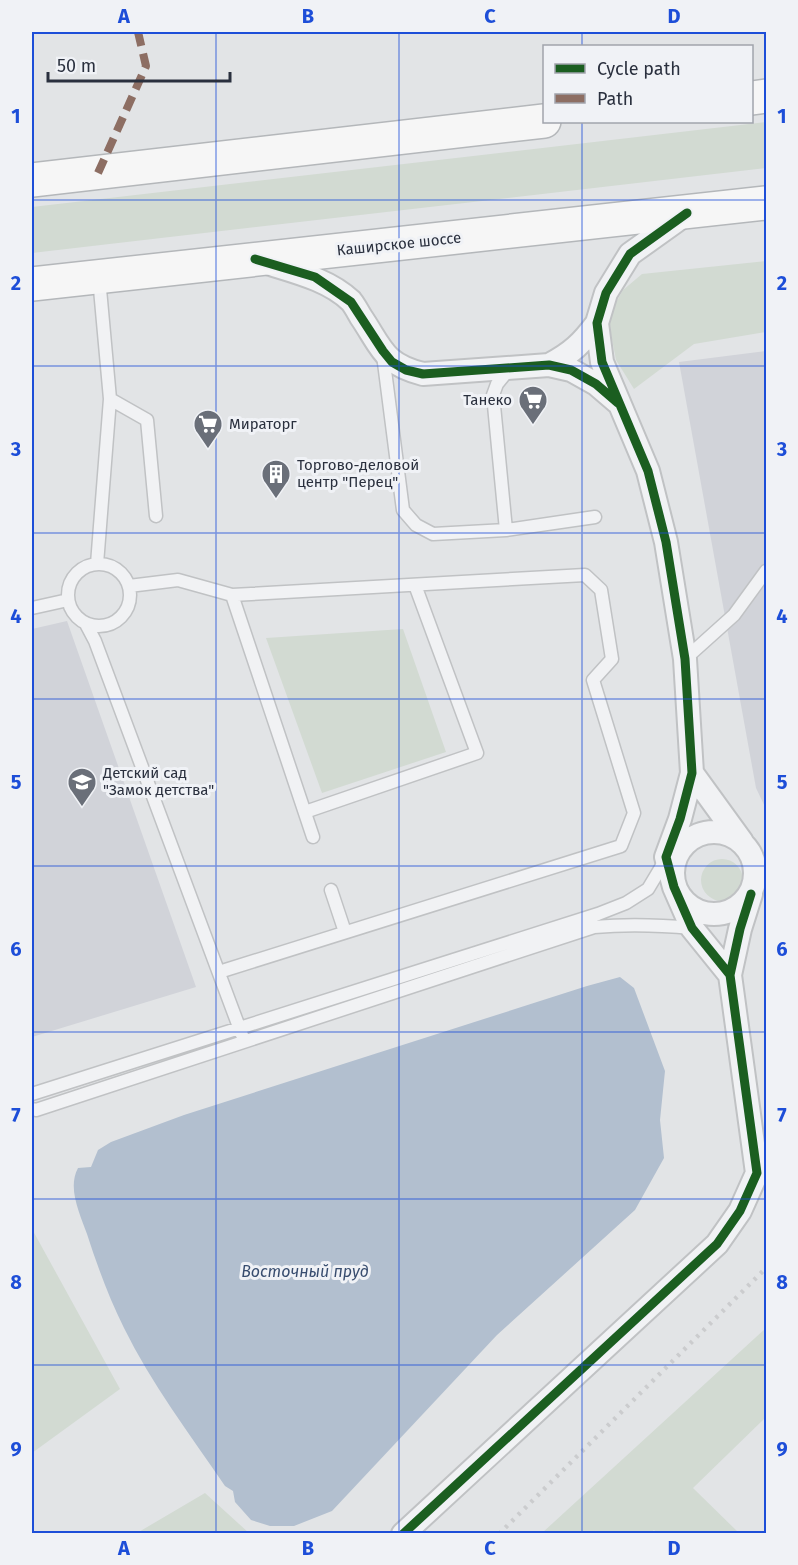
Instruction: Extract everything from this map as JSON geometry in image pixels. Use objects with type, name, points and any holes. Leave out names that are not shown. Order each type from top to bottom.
[{"type":"highway","points":[[32,180],[543,121]]},
{"type":"highway","name":"Каширское шоссе","points":[[32,284],[766,203]]},
{"type":"street","points":[[255,259],[315,278],[351,302],[383,351],[392,362],[406,370],[423,374],[549,364],[569,355],[597,323],[606,293],[630,254],[687,213]]},
{"type":"street","points":[[597,323],[602,362],[648,471],[666,542],[685,659],[692,773],[680,819],[666,858],[674,888],[692,928],[730,975]]},
{"type":"street","points":[[549,364],[571,370],[596,384],[621,405]]},
{"type":"street","points":[[403,1533],[717,1244],[740,1211],[757,1173],[730,975],[740,929],[755,880],[755,866],[750,853],[692,773]]},
{"type":"street","points":[[742,842],[730,835],[717,832],[703,833],[691,839],[680,848],[674,861],[674,888],[691,909],[704,914],[717,915],[730,912],[742,905],[751,894]]},
{"type":"lane","points":[[97,564],[110,399],[99,277]]},
{"type":"lane","points":[[383,351],[404,510],[416,525],[433,534],[506,530],[595,517]]},
{"type":"lane","points":[[506,530],[493,395],[497,384],[510,368]]},
{"type":"lane","points":[[110,399],[147,420],[156,516]]},
{"type":"lane","points":[[86,624],[106,626],[116,622],[128,606],[129,586],[124,576],[116,569],[107,565],[87,566],[72,580],[68,590],[68,600],[71,610],[86,624],[95,641],[245,1041]]},
{"type":"lane","points":[[685,659],[734,615],[766,572]]},
{"type":"lane","points":[[129,586],[178,580],[232,595],[585,575],[601,590],[612,658],[593,680],[634,813],[621,846],[219,972]]},
{"type":"lane","points":[[305,812],[477,753],[415,585]]},
{"type":"lane","points":[[232,595],[313,837]]},
{"type":"lane","points":[[32,608],[68,600]]},
{"type":"lane","points":[[32,1094],[35,1095],[598,914],[626,903],[648,889],[666,858]]},
{"type":"lane","points":[[331,890],[345,932]]},
{"type":"lane","points":[[32,1109],[36,1110],[594,927],[655,924],[692,928]]},
{"type":"shaded area","points":[[766,122],[766,168],[32,253],[32,207]]},
{"type":"shaded area","points":[[766,261],[766,332],[694,344],[634,389],[616,360],[611,334],[609,315],[623,290],[642,274]]},
{"type":"shaded area","points":[[766,351],[766,809],[756,788],[679,362]]},
{"type":"shaded area","name":"Детский сад \"Замок детства\"","points":[[67,621],[196,987],[32,1037],[32,629]]},
{"type":"shaded area","points":[[403,629],[446,752],[322,793],[266,638]]},
{"type":"shaded area","points":[[722,859],[730,860],[737,865],[742,872],[742,888],[737,895],[730,900],[722,901],[714,900],[707,895],[702,888],[701,880],[702,872],[707,865],[714,860]]},
{"type":"shaded area","points":[[32,1229],[120,1389],[32,1453]]},
{"type":"shaded area","points":[[766,1328],[766,1417],[693,1488],[739,1533],[657,1534],[654,1530],[650,1534],[542,1533]]},
{"type":"shaded area","points":[[205,1493],[249,1533],[137,1533]]},
{"type":"water","name":"Восточный пруд","points":[[620,977],[634,988],[665,1071],[660,1120],[664,1158],[635,1210],[497,1335],[332,1511],[294,1526],[270,1526],[251,1520],[235,1502],[233,1491],[225,1486],[146,1369],[124,1328],[113,1305],[78,1210],[74,1184],[78,1168],[91,1167],[98,1150],[111,1142],[184,1115]]},
{"type":"railway","points":[[499,1534],[766,1268]]},
{"type":"marked path","points":[[98,173],[146,66],[138,32]]},
{"type":"cycle path","points":[[687,213],[630,254],[606,293],[597,323],[602,362],[648,471],[666,542],[685,659],[692,773],[680,819],[666,857],[674,887],[692,928],[730,975]]},
{"type":"cycle path","points":[[255,259],[315,277],[351,302],[383,351],[392,362],[406,370],[423,374],[549,365],[571,370],[596,384],[618,403]]},
{"type":"cycle path","points":[[403,1534],[717,1244],[740,1211],[757,1173],[730,975],[740,929],[751,894]]},
{"type":"place","name":"Танеко","points":[[533,426]]},
{"type":"place","name":"Мираторг","points":[[208,450]]},
{"type":"place","name":"Торгово-деловой центр \"Перец\"","points":[[276,500]]},
{"type":"place","name":"Детский сад \"Замок детства\"","points":[[82,808]]}]
